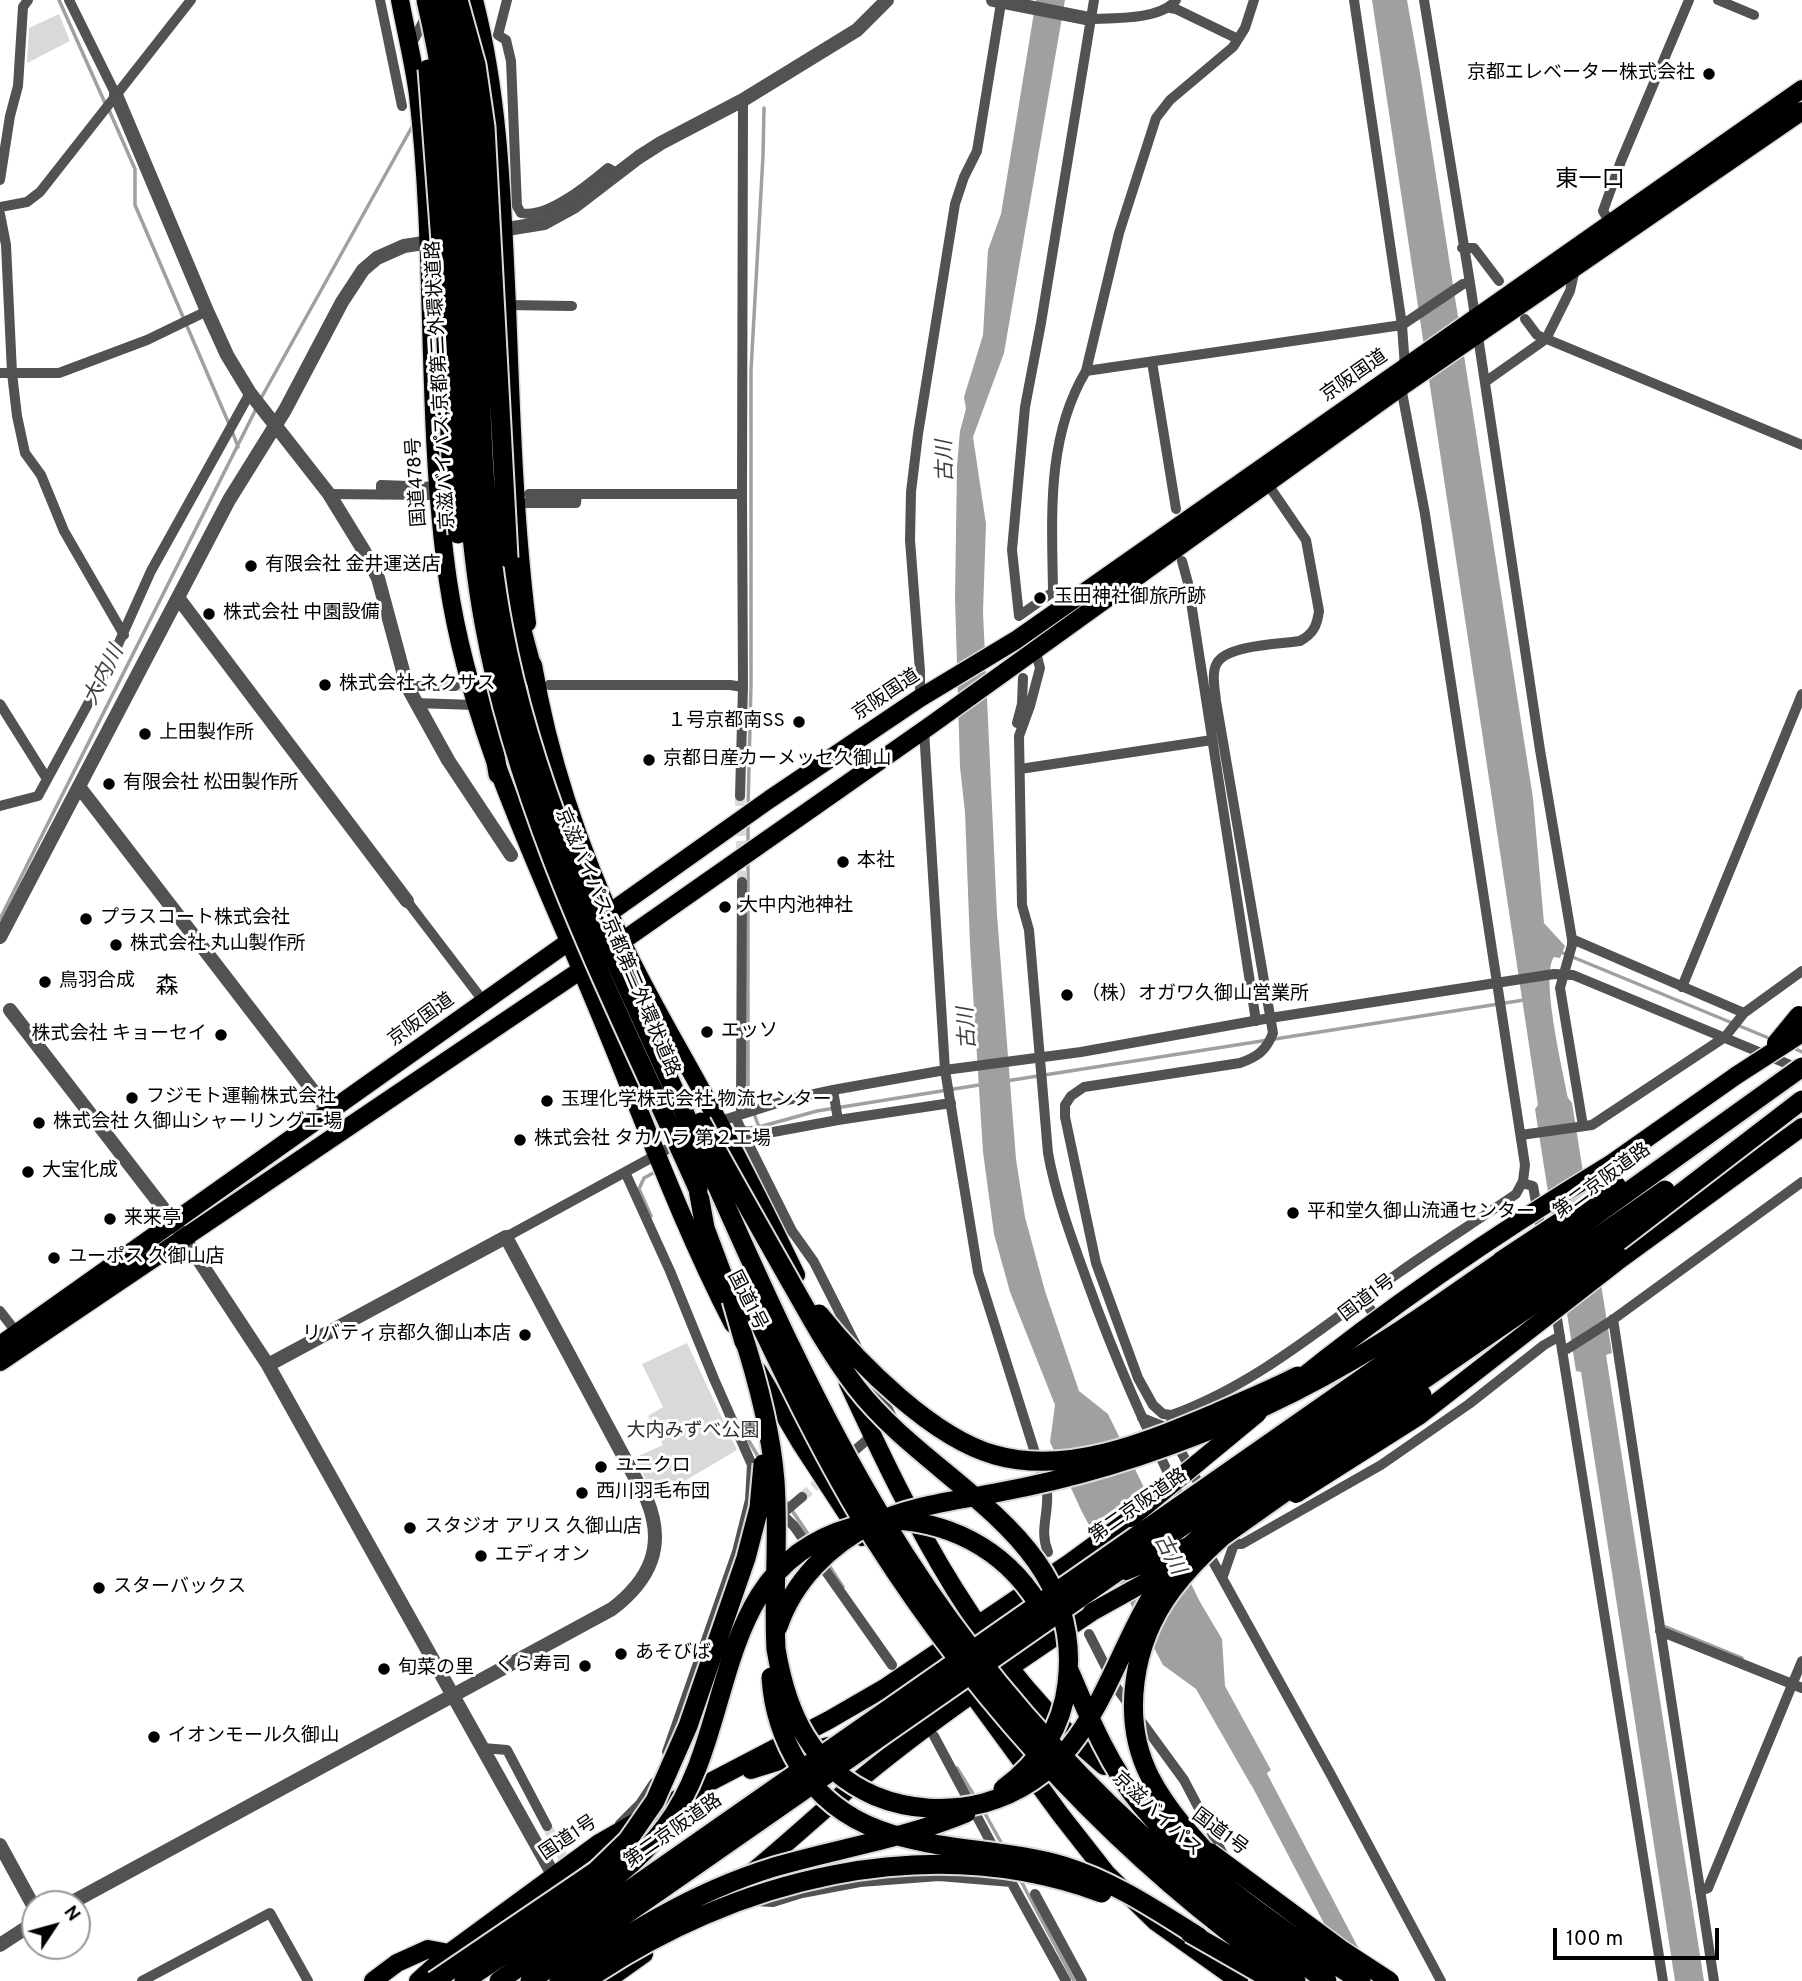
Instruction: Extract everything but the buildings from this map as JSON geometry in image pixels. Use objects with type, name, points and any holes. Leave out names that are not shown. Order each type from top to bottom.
[{"type":"highway","name":"国道478号","points":[[400,0],[418,94],[429,242],[433,491],[460,645],[480,701]]},
{"type":"highway","points":[[418,0],[417,8],[429,70],[443,268],[452,483],[480,701],[498,774],[568,942]]},
{"type":"highway","name":"京滋バイパス;京都第二外環状道路","points":[[426,0],[440,65],[452,155],[469,513],[484,622],[495,675],[523,776],[562,883],[776,1357],[841,1482],[905,1586],[973,1660]]},
{"type":"highway","name":"京滋バイパス;京都第二外環状道路","points":[[445,0],[458,61],[470,154],[477,260],[482,448],[488,527],[502,626],[521,711],[539,771],[572,862],[615,943],[760,1282],[824,1413],[887,1525],[973,1660]]},
{"type":"highway","points":[[458,0],[476,65],[485,127],[508,558],[514,601],[542,682]]},
{"type":"highway","points":[[474,0],[495,108],[507,305],[523,498],[524,599],[567,807],[609,913]]},
{"type":"highway","name":"京阪国道","points":[[1473,328],[1610,222],[1802,89]]},
{"type":"highway","name":"京阪国道","points":[[0,1345],[770,800],[924,696],[1016,640],[1411,368],[1575,267],[1802,111]]},
{"type":"highway","name":"京阪国道","points":[[0,1362],[581,970],[615,943],[927,727],[1020,670],[1035,649],[1401,387],[1411,368]]},
{"type":"highway","name":"国道1号","points":[[609,913],[615,943],[732,1117],[831,1344],[903,1499],[938,1564],[979,1625],[973,1660],[972,1695],[1107,1874],[1156,1922],[1239,1981]]},
{"type":"highway","name":"国道1号","points":[[568,942],[656,1155],[708,1272],[769,1391],[834,1495],[941,1650],[1010,1667],[1080,1746],[1177,1827],[1290,1913],[1390,1981]]},
{"type":"highway","points":[[559,1981],[632,1932],[729,1884],[790,1863],[922,1829],[966,1813],[1026,1769],[1047,1744],[1062,1710],[1068,1678],[1069,1643],[1063,1612],[1044,1571],[1005,1524],[898,1432],[858,1389],[822,1337],[705,1130],[615,943]]},
{"type":"highway","points":[[1743,1070],[1782,1038],[1800,1012]]},
{"type":"highway","name":"国道1号","points":[[418,1981],[449,1952],[598,1843],[829,1720],[979,1625],[1131,1518],[1389,1308],[1520,1219],[1609,1165],[1743,1070],[1802,1033]]},
{"type":"highway","points":[[1274,1981],[1137,1898],[1091,1876],[1040,1860],[903,1838],[875,1829],[836,1808],[806,1776],[792,1754],[777,1717],[770,1669],[772,1646],[781,1619],[802,1581],[831,1550],[871,1524],[914,1509],[1016,1489],[1107,1466],[1224,1425],[1273,1403],[1350,1362],[1802,1067]]},
{"type":"highway","name":"第二京阪道路","points":[[499,1981],[1572,1232],[1802,1067]]},
{"type":"highway","points":[[1301,1941],[1204,1850],[1180,1822],[1149,1776],[1134,1729],[1134,1685],[1147,1635],[1170,1592],[1203,1554],[1223,1536],[1406,1407],[1802,1098]]},
{"type":"highway","name":"第二京阪道路","points":[[530,1981],[1583,1246],[1802,1098]]},
{"type":"highway","points":[[610,1980],[727,1894],[864,1776],[1010,1667],[1092,1612],[1222,1539],[1419,1416],[1622,1258],[1802,1127]]},
{"type":"highway","points":[[698,1189],[705,1228],[754,1369],[771,1444],[775,1481],[776,1649],[780,1676],[796,1721],[816,1752],[827,1763],[860,1788],[876,1796],[912,1806],[954,1808],[974,1805],[1013,1793],[1044,1775],[1070,1749],[1104,1694],[1145,1606],[1166,1573],[1190,1545],[1248,1500],[1560,1286]]},
{"type":"highway","points":[[771,1246],[824,1320],[915,1410],[955,1438],[975,1448],[1013,1460],[1032,1461],[1055,1461],[1112,1450],[1182,1427],[1233,1406],[1308,1370],[1510,1256]]},
{"type":"highway","points":[[435,1981],[573,1888],[604,1863],[642,1823],[668,1776],[742,1571],[760,1508],[763,1452],[761,1423],[741,1329]]},
{"type":"highway","points":[[698,1788],[823,1748],[867,1730],[895,1715],[1054,1604],[1277,1505]]},
{"type":"highway","points":[[464,1981],[618,1876],[653,1843],[667,1825],[699,1766],[742,1625],[779,1569],[811,1544],[830,1535],[870,1522],[893,1520],[916,1521],[958,1533],[979,1543],[1013,1572],[1041,1608],[1098,1737],[1140,1804],[1178,1845],[1224,1884],[1361,1981]]},
{"type":"highway","points":[[941,1650],[964,1655],[975,1654],[973,1660]]},
{"type":"highway","points":[[973,1660],[988,1665],[1010,1667]]},
{"type":"highway","name":"京滋バイパス","points":[[973,1660],[1025,1740],[1104,1823],[1199,1907],[1296,1981]]},
{"type":"highway","name":"京滋バイパス","points":[[973,1660],[1155,1848],[1247,1924],[1327,1981]]},
{"type":"highway","points":[[585,1981],[648,1941],[730,1904],[798,1882],[862,1869],[896,1866],[964,1866],[1061,1881],[1113,1898],[1199,1937]]},
{"type":"highway","points":[[373,1981],[397,1963],[428,1949],[449,1952]]},
{"type":"street","points":[[0,180],[5,115],[18,86],[23,7],[28,0]]},
{"type":"street","points":[[69,0],[116,95],[227,355],[250,393],[329,494],[364,551],[378,578],[407,686],[415,703],[448,760],[511,855]]},
{"type":"street","points":[[176,0],[182,12]]},
{"type":"street","points":[[0,207],[27,202],[36,197],[191,0]]},
{"type":"street","points":[[380,0],[398,69],[402,106]]},
{"type":"street","points":[[415,38],[435,0]]},
{"type":"street","points":[[507,0],[498,35],[506,40],[511,61],[517,206],[521,212],[528,215],[545,209],[585,187],[608,168],[617,173]]},
{"type":"street","points":[[0,937],[229,500],[276,426],[342,302],[363,270],[391,250],[544,223],[575,206],[661,143],[743,100],[857,30],[887,0]]},
{"type":"street","points":[[1053,592],[1019,616],[1013,542],[1025,407],[1041,323],[1087,18],[1094,0]]},
{"type":"street","points":[[1053,592],[1054,471],[1065,415],[1086,371],[1119,233],[1156,118],[1170,100],[1226,55],[1238,39],[1254,0]]},
{"type":"street","points":[[1354,0],[1411,368]]},
{"type":"street","points":[[1424,0],[1466,284],[1485,382],[1540,750],[1572,942],[1560,972],[1560,988],[1582,1126]]},
{"type":"street","points":[[1610,222],[1603,211],[1621,161],[1689,0]]},
{"type":"street","points":[[1717,0],[1754,15]]},
{"type":"street","points":[[924,696],[910,540],[911,492],[955,204],[977,151],[1000,2],[1087,18],[1151,14],[1173,4],[1176,9],[1238,39]]},
{"type":"street","points":[[740,796],[743,687],[743,100]]},
{"type":"street","points":[[0,214],[6,245],[12,373],[24,453],[41,475],[64,531],[124,635]]},
{"type":"street","points":[[1462,248],[1474,248],[1499,281]]},
{"type":"street","points":[[1485,382],[1546,339],[1570,291],[1575,267]]},
{"type":"street","points":[[1086,371],[1405,324],[1466,284]]},
{"type":"street","points":[[507,305],[572,306]]},
{"type":"street","points":[[0,373],[59,373],[147,340],[207,312]]},
{"type":"street","points":[[1525,319],[1536,335],[1802,445]]},
{"type":"street","points":[[1152,362],[1175,509]]},
{"type":"street","points":[[1267,483],[1306,540],[1319,611],[1318,622],[1314,630],[1300,641],[1224,654],[1214,672],[1216,701],[1273,1033],[1265,1050],[1256,1058],[1240,1063],[1084,1087],[1071,1096],[1065,1105],[1072,1154],[1096,1263],[1105,1290],[1147,1397],[1163,1413],[1171,1415],[1229,1390],[1265,1370],[1396,1274],[1516,1194],[1522,1183],[1525,1166],[1521,1136],[1425,514],[1401,387]]},
{"type":"street","points":[[0,806],[38,796],[124,635],[151,571],[250,393]]},
{"type":"street","points":[[329,494],[381,495],[381,485],[433,491]]},
{"type":"street","points":[[523,498],[576,503],[577,494],[742,494]]},
{"type":"street","points":[[1013,542],[1019,550],[1022,610]]},
{"type":"street","points":[[1182,561],[1188,583],[1256,1021]]},
{"type":"street","points":[[1053,592],[1074,598]]},
{"type":"street","points":[[179,598],[484,1002]]},
{"type":"street","points":[[1019,736],[1040,668],[1035,649]]},
{"type":"street","points":[[1020,670],[1022,704],[1016,726],[1019,736],[1023,905],[1029,930],[1036,1058],[1055,1189],[1109,1341],[1142,1418],[1211,1558],[1441,1981]]},
{"type":"street","points":[[542,682],[588,678],[594,685],[743,687]]},
{"type":"street","points":[[407,686],[455,686]]},
{"type":"street","points":[[1682,987],[1802,694]]},
{"type":"street","points":[[415,703],[480,701]]},
{"type":"street","points":[[0,704],[47,779]]},
{"type":"street","points":[[927,727],[951,1103],[978,1272],[1048,1491],[1042,1538],[1048,1552]]},
{"type":"street","points":[[1020,769],[1212,740]]},
{"type":"street","points":[[80,788],[330,1112]]},
{"type":"street","points":[[725,869],[734,878],[742,917]]},
{"type":"street","points":[[742,881],[732,1117],[746,1137],[792,1231],[814,1262],[892,1417],[888,1420]]},
{"type":"street","points":[[1572,942],[1742,1015]]},
{"type":"street","points":[[1521,1136],[1592,1125],[1727,1035],[1742,1015],[1802,971]]},
{"type":"street","points":[[268,1365],[656,1155],[732,1117],[787,1100],[833,1090],[1560,972],[1727,1035],[1802,1067]]},
{"type":"street","points":[[5,1006],[173,1221],[268,1365],[610,1980]]},
{"type":"street","points":[[833,1090],[838,1120]]},
{"type":"street","points":[[746,1137],[951,1103]]},
{"type":"street","points":[[598,1843],[640,1804],[652,1788],[733,1564],[750,1500],[752,1465],[625,1172]]},
{"type":"street","points":[[1564,1349],[1612,1320],[1802,1182]]},
{"type":"street","points":[[1522,1183],[1533,1186],[1564,1349],[1663,1981]]},
{"type":"street","points":[[91,1892],[612,1609],[628,1597],[643,1579],[654,1548],[654,1521],[647,1500],[506,1237]]},
{"type":"street","points":[[1363,1299],[1447,1418]]},
{"type":"street","points":[[0,1311],[17,1333]]},
{"type":"street","points":[[1612,1320],[1714,1981]]},
{"type":"street","points":[[1171,1415],[1170,1429],[1229,1539],[1234,1544],[1242,1544],[1381,1465],[1560,1336]]},
{"type":"street","points":[[1142,1418],[1170,1429]]},
{"type":"street","points":[[846,1458],[868,1439]]},
{"type":"street","points":[[783,1513],[802,1497]]},
{"type":"street","points":[[750,1500],[769,1504],[783,1513],[892,1665]]},
{"type":"street","points":[[1223,1576],[1234,1544]]},
{"type":"street","points":[[1660,1631],[1797,1686]]},
{"type":"street","points":[[1089,1634],[1116,1687],[1184,1780],[1290,1981]]},
{"type":"street","points":[[1700,1891],[1708,1888],[1797,1686],[1802,1661]]},
{"type":"street","points":[[934,1736],[1066,1981]]},
{"type":"street","points":[[483,1748],[507,1750],[547,1826]]},
{"type":"street","points":[[0,1845],[25,1890]]},
{"type":"street","points":[[727,1894],[761,1903],[860,1882],[939,1876],[1011,1882]]},
{"type":"street","points":[[1035,1894],[1082,1981]]},
{"type":"street","points":[[142,1981],[270,1913],[308,1981]]},
{"type":"street","points":[[1037,1929],[1050,1922]]},
{"type":"street","points":[[0,1945],[21,1931]]},
{"type":"green space","points":[[59,14],[70,41],[27,63],[29,28]]},
{"type":"green space","name":"大内みずべ公園","points":[[687,1343],[737,1450],[656,1498],[634,1458],[663,1445],[648,1416],[663,1407],[642,1364]]},
{"type":"water","points":[[1036,0],[1065,0],[1004,353],[973,437],[986,524],[983,612],[997,915],[1016,1159],[1025,1217],[1045,1291],[1079,1391],[1108,1414],[1200,1602],[1222,1639],[1225,1686],[1271,1770],[1251,1785],[1196,1689],[1163,1665],[1081,1510],[1050,1442],[1055,1405],[1010,1292],[994,1234],[983,1152],[965,812],[960,767],[955,598],[957,466],[960,431],[966,409],[964,397],[983,335],[988,250],[1001,214]]},
{"type":"water","points":[[1372,0],[1407,0],[1420,73],[1533,798],[1544,923],[1565,946],[1560,958],[1554,957],[1550,967],[1551,1003],[1568,1098],[1572,1103],[1612,1353],[1606,1355],[1704,1981],[1675,1981],[1581,1372],[1576,1371],[1535,1109],[1538,1105]]},
{"type":"waterway","points":[[59,0],[105,103]]},
{"type":"waterway","points":[[748,808],[751,684],[751,370],[764,108]]},
{"type":"waterway","points":[[109,110],[135,169],[135,205],[229,424]]},
{"type":"waterway","points":[[260,400],[413,125]]},
{"type":"waterway","name":"大内川","points":[[0,919],[257,407]]},
{"type":"waterway","points":[[232,431],[238,447]]},
{"type":"waterway","points":[[748,823],[748,847]]},
{"type":"waterway","points":[[748,861],[748,1098],[759,1127]]},
{"type":"waterway","points":[[1558,951],[1771,1039]]},
{"type":"waterway","points":[[1006,1081],[1524,1000]]},
{"type":"waterway","points":[[1791,1047],[1802,1052]]},
{"type":"waterway","points":[[745,1128],[759,1127],[817,1111],[985,1084]]},
{"type":"waterway","points":[[651,1216],[639,1189],[644,1178],[657,1171]]},
{"type":"waterway","points":[[740,1426],[759,1458]]},
{"type":"waterway","points":[[783,1497],[810,1537]]},
{"type":"waterway","points":[[828,1564],[843,1587]]},
{"type":"waterway","points":[[1666,1627],[1742,1658]]},
{"type":"waterway","name":"古川","points":[[1247,1756],[1355,1962]]},
{"type":"waterway","points":[[957,1768],[975,1797]]},
{"type":"waterway","points":[[983,1810],[1003,1846]]},
{"type":"waterway","points":[[1021,1881],[1074,1981]]},
{"type":"tunnel","points":[[455,686],[501,685]]},
{"type":"tunnel","points":[[740,796],[742,882]]},
{"type":"tunnel","points":[[802,1497],[827,1475]]},
{"type":"tunnel","points":[[547,1826],[570,1871]]},
{"type":"place","name":"京都エレベーター株式会社","points":[[1709,74]]},
{"type":"place","name":"有限会社 金井運送店","points":[[251,566]]},
{"type":"place","name":"玉田神社御旅所跡","points":[[1040,598]]},
{"type":"place","name":"株式会社 中園設備","points":[[209,614]]},
{"type":"place","name":"株式会社 ネクサス","points":[[325,685]]},
{"type":"place","name":"１号京都南SS","points":[[799,722]]},
{"type":"place","name":"上田製作所","points":[[145,734]]},
{"type":"place","name":"京都日産カーメッセ久御山","points":[[649,760]]},
{"type":"place","name":"有限会社 松田製作所","points":[[109,784]]},
{"type":"place","name":"本社","points":[[843,862]]},
{"type":"place","name":"大中内池神社","points":[[725,907]]},
{"type":"place","name":"プラスコート株式会社","points":[[86,919]]},
{"type":"place","name":"株式会社 丸山製作所","points":[[116,945]]},
{"type":"place","name":"鳥羽合成","points":[[45,982]]},
{"type":"place","name":"（株）オガワ久御山営業所","points":[[1067,995]]},
{"type":"place","name":"エッソ","points":[[707,1032]]},
{"type":"place","name":"株式会社 キョーセイ","points":[[221,1035]]},
{"type":"place","name":"フジモト運輸株式会社","points":[[132,1098]]},
{"type":"place","name":"玉理化学株式会社 物流センター","points":[[547,1101]]},
{"type":"place","name":"株式会社 久御山シャーリング工場","points":[[39,1123]]},
{"type":"place","name":"株式会社 タカハラ 第２工場","points":[[520,1140]]},
{"type":"place","name":"大宝化成","points":[[28,1172]]},
{"type":"place","name":"平和堂久御山流通センター","points":[[1293,1213]]},
{"type":"place","name":"来来亭","points":[[110,1219]]},
{"type":"place","name":"ユーポス 久御山店","points":[[54,1258]]},
{"type":"place","name":"リバティ京都久御山本店","points":[[525,1335]]},
{"type":"place","name":"ユニクロ","points":[[601,1467]]},
{"type":"place","name":"西川羽毛布団","points":[[582,1493]]},
{"type":"place","name":"スタジオ アリス 久御山店","points":[[410,1528]]},
{"type":"place","name":"エディオン","points":[[481,1556]]},
{"type":"place","name":"スターバックス","points":[[99,1588]]},
{"type":"place","name":"あそびば","points":[[621,1654]]},
{"type":"place","name":"くら寿司","points":[[585,1666]]},
{"type":"place","name":"旬菜の里","points":[[384,1669]]},
{"type":"place","name":"イオンモール久御山","points":[[154,1737]]},
{"type":"district","name":"東一口","points":[[1590,181]]},
{"type":"district","name":"森","points":[[167,988]]}]
